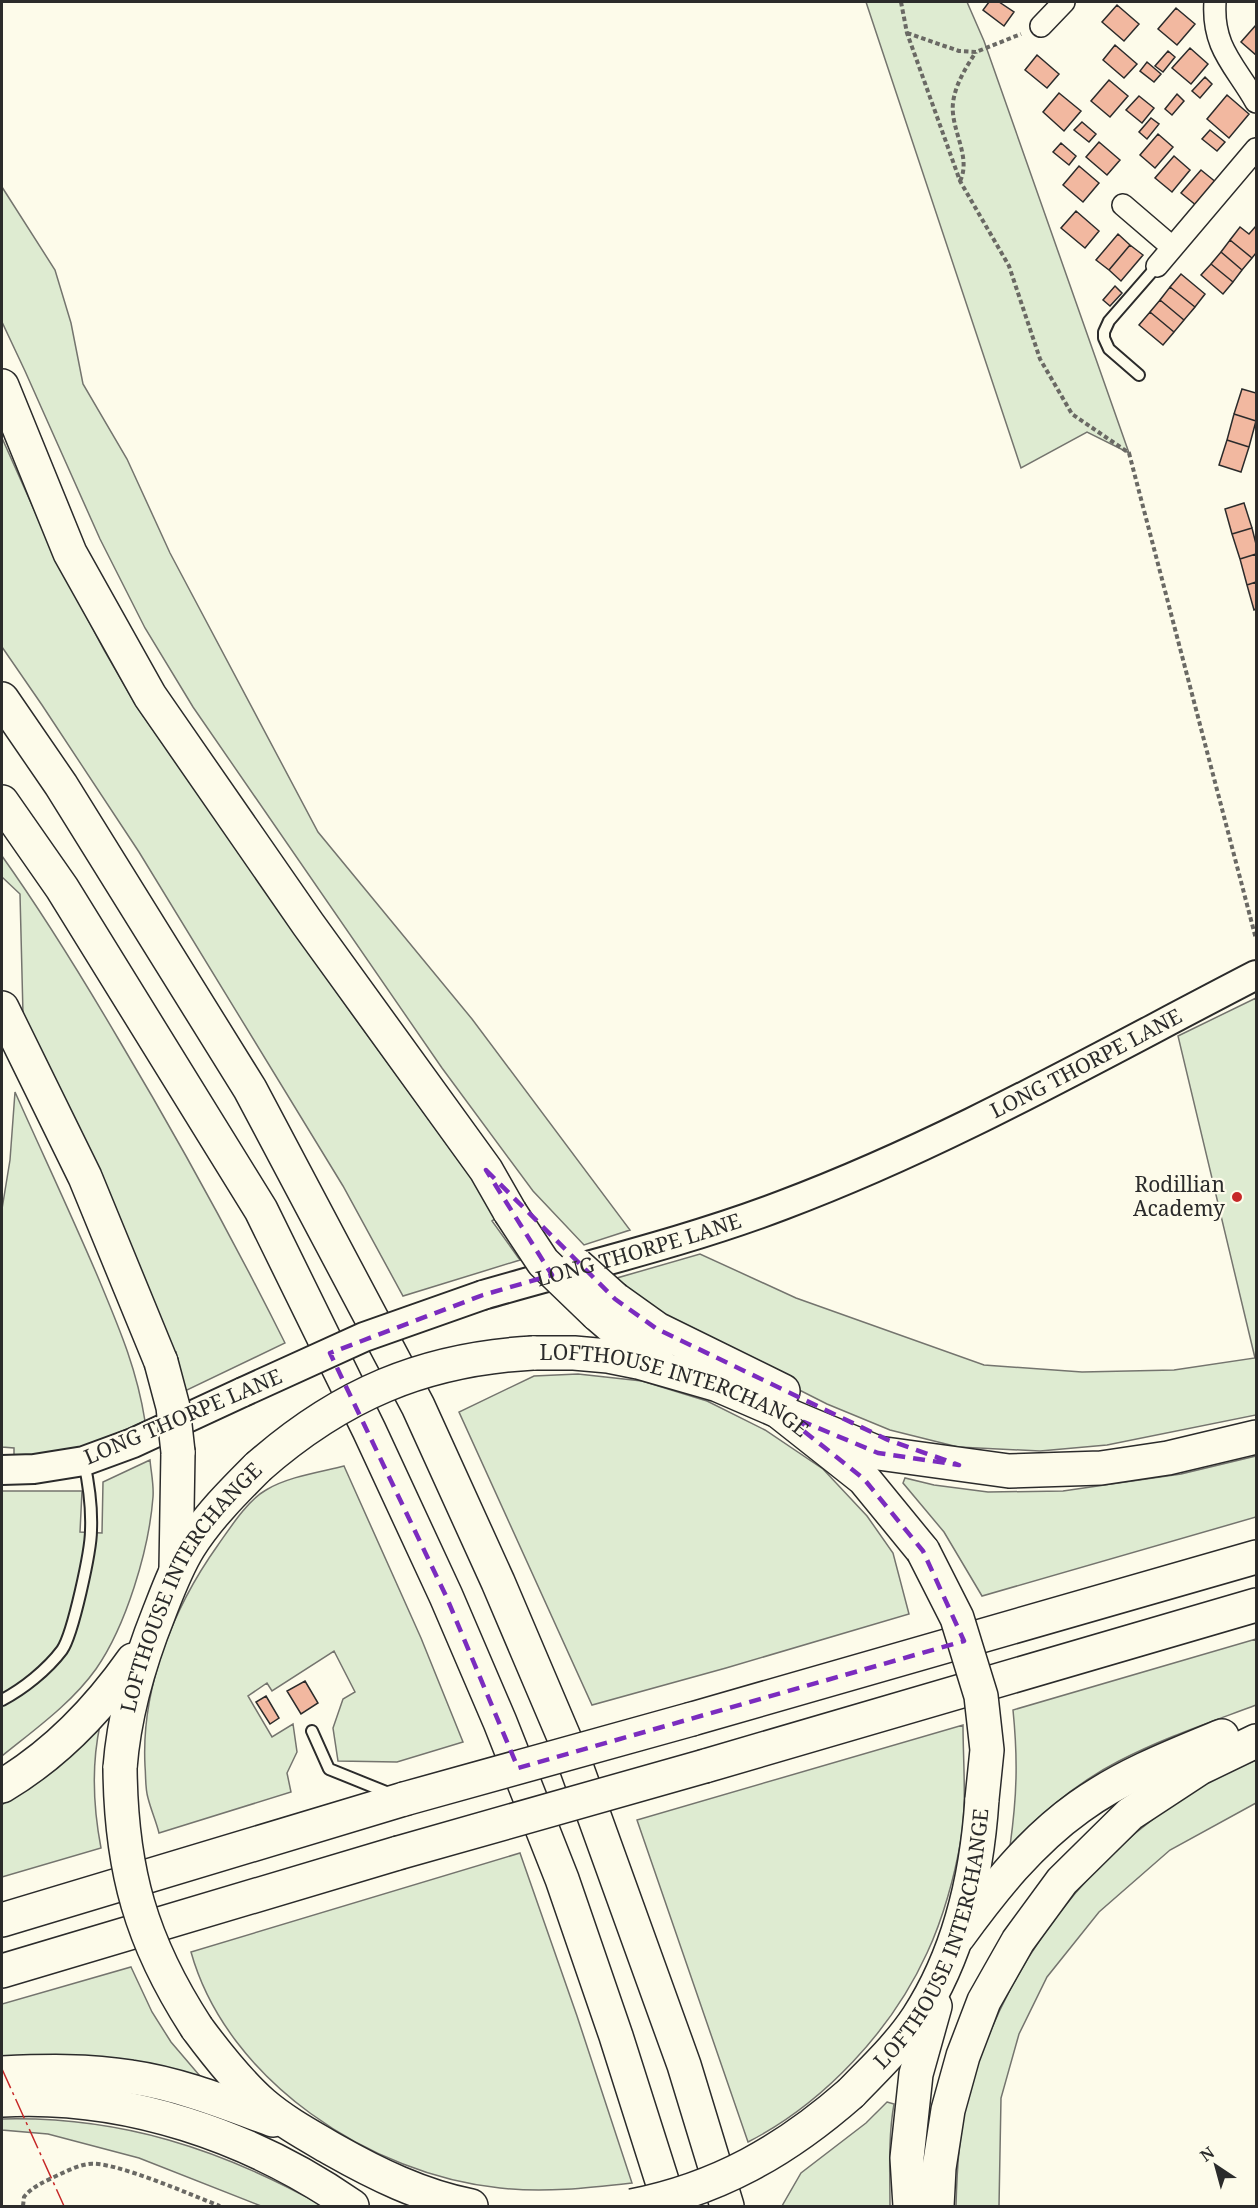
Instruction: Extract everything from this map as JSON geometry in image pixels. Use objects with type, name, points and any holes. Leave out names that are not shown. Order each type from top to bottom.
[{"type":"highway","points":[[2,386],[70,553],[150,696],[308,924],[515,1209],[543,1262],[606,1307],[657,1329],[888,1440],[959,1466]]},
{"type":"highway","points":[[2,699],[61,785],[250,1089],[418,1406],[498,1582],[575,1763],[684,2065],[727,2206]]},
{"type":"highway","points":[[2,802],[62,888],[261,1210],[369,1430],[446,1596],[500,1722],[562,1879],[616,2036],[670,2206]]},
{"type":"highway","points":[[2,1008],[85,1178],[160,1362],[173,1407],[178,1452],[176,1569]]},
{"type":"highway","points":[[606,1307],[633,1345],[673,1371]]},
{"type":"highway","name":"LOFTHOUSE INTERCHANGE","points":[[471,2206],[436,2198],[378,2175],[292,2126],[264,2104],[218,2057],[197,2028],[167,1977],[145,1926],[132,1887],[121,1806],[120,1768],[132,1690],[150,1635],[176,1569],[206,1522],[231,1494],[258,1467],[314,1422],[375,1389],[410,1375],[471,1359],[533,1353],[608,1356],[673,1371],[718,1385],[778,1411],[864,1479],[923,1551],[957,1618],[981,1696],[987,1749],[975,1864],[952,1949],[918,2017],[889,2054],[851,2093],[810,2127],[759,2161],[700,2189],[660,2201],[632,2206]]},
{"type":"highway","points":[[778,1411],[878,1453],[1009,1472],[1101,1468],[1168,1458],[1257,1437]]},
{"type":"highway","points":[[2,1920],[404,1800],[1257,1557]]},
{"type":"highway","points":[[2,1971],[398,1853],[1257,1605]]},
{"type":"highway","points":[[2,1786],[51,1753],[74,1731],[110,1692],[150,1635]]},
{"type":"highway","points":[[910,2206],[907,2158],[916,2074],[952,1949],[990,1893],[1052,1828],[1113,1785],[1149,1767],[1257,1721]]},
{"type":"highway","points":[[937,2206],[939,2168],[948,2110],[963,2055],[984,2001],[1018,1941],[1062,1881],[1130,1814],[1200,1768],[1257,1741]]},
{"type":"highway","points":[[2,2073],[52,2071],[131,2076],[195,2091],[292,2126]]},
{"type":"highway","points":[[2,2100],[38,2098],[118,2107],[175,2121],[280,2161],[352,2206]]},
{"type":"highway","points":[[378,2175],[413,2206]]},
{"type":"main road","name":"LONG THORPE LANE","points":[[2,1470],[34,1469],[84,1461],[133,1443],[364,1337],[483,1295],[677,1240],[783,1205],[865,1172],[1007,1106],[1257,975]]},
{"type":"street","points":[[1041,26],[1064,2]]},
{"type":"street","points":[[1215,2],[1214,18],[1218,39],[1257,102]]},
{"type":"street","points":[[1157,266],[1257,149]]},
{"type":"street","points":[[1123,205],[1172,247]]},
{"type":"lane","points":[[1139,375],[1109,349],[1104,332],[1109,321],[1157,266]]},
{"type":"lane","points":[[2,1700],[37,1676],[63,1650],[74,1620],[91,1533],[90,1491],[84,1461]]},
{"type":"lane","points":[[312,1731],[329,1768],[404,1800]]},
{"type":"path","points":[[901,2],[907,33],[960,180],[1009,266],[1040,359],[1072,414],[1129,453],[1257,939]]},
{"type":"path","points":[[907,33],[959,51],[976,52],[1041,26]]},
{"type":"path","points":[[960,180],[964,172],[964,163],[954,123],[953,104],[961,78],[976,52]]},
{"type":"path","points":[[23,2206],[24,2197],[35,2186],[90,2163],[130,2172],[220,2206]]},
{"type":"highlighted area","points":[[486,1170],[615,1299],[657,1329],[888,1440],[959,1465],[878,1453],[804,1422],[800,1428],[864,1479],[923,1551],[964,1641],[518,1768],[446,1596],[330,1353],[483,1295],[552,1275]]},
{"type":"green space","points":[[866,2],[967,2],[984,41],[1129,453],[1087,432],[1021,468]]},
{"type":"green space","points":[[2,187],[55,270],[71,323],[83,384],[127,459],[170,553],[318,832],[472,1019],[630,1230],[584,1245],[533,1191],[442,1068],[193,707],[145,628],[100,539],[2,322]]},
{"type":"green space","points":[[2,438],[57,561],[137,707],[352,1014],[499,1216],[492,1221],[520,1260],[403,1296],[343,1186],[139,852],[2,647]]},
{"type":"green space","points":[[2,856],[62,946],[141,1077],[184,1152],[285,1343],[185,1391],[176,1352],[169,1354],[23,1014],[20,894],[2,877]]},
{"type":"green space","points":[[1256,998],[1256,1415],[1107,1445],[1040,1451],[958,1447],[890,1430],[827,1404],[661,1320],[617,1278],[700,1254],[796,1298],[984,1365],[1082,1372],[1174,1370],[1255,1358],[1178,1036]]},
{"type":"green space","points":[[15,1092],[114,1317],[133,1367],[145,1421],[82,1446],[50,1453],[14,1456],[14,1448],[2,1447],[2,1209],[10,1160]]},
{"type":"green space","points":[[578,1374],[642,1381],[707,1401],[765,1430],[823,1469],[867,1516],[893,1553],[909,1614],[592,1705],[459,1412],[534,1376]]},
{"type":"green space","points":[[1256,1456],[1256,1517],[982,1596],[944,1532],[903,1483],[905,1478],[934,1485],[988,1492],[1063,1491],[1181,1474]]},
{"type":"green space","points":[[150,1460],[153,1492],[147,1540],[126,1610],[107,1651],[96,1669],[75,1694],[52,1716],[2,1756],[2,1491],[82,1491],[80,1532],[102,1533],[103,1482]]},
{"type":"green space","points":[[344,1466],[421,1638],[463,1742],[397,1762],[338,1761],[333,1728],[343,1699],[355,1692],[334,1651],[272,1691],[267,1683],[248,1696],[272,1737],[293,1724],[297,1752],[287,1773],[291,1792],[159,1833],[146,1786],[145,1737],[148,1707],[163,1650],[187,1595],[228,1531],[246,1507],[259,1495],[274,1485]]},
{"type":"green space","points":[[1256,1639],[1256,1705],[1170,1738],[1104,1769],[1061,1799],[1010,1846],[1016,1778],[1013,1710]]},
{"type":"green space","points":[[100,1725],[95,1756],[94,1786],[101,1848],[2,1877],[2,1805],[59,1763]]},
{"type":"green space","points":[[963,1725],[963,1825],[948,1897],[927,1953],[895,2010],[853,2062],[803,2107],[748,2142],[637,1820]]},
{"type":"green space","points":[[1256,1760],[1256,1803],[1170,1850],[1099,1912],[1047,1977],[1019,2034],[1001,2098],[999,2206],[956,2206],[961,2135],[969,2093],[987,2040],[1011,1988],[1040,1939],[1075,1894],[1114,1852],[1158,1815],[1205,1784]]},
{"type":"green space","points":[[520,1853],[632,2183],[550,2190],[500,2188],[451,2179],[402,2164],[355,2142],[311,2114],[271,2080],[236,2041],[209,1999],[191,1952]]},
{"type":"green space","points":[[131,1967],[152,2012],[171,2042],[206,2083],[2,2062],[2,2004]]},
{"type":"green space","points":[[887,2102],[894,2104],[890,2142],[890,2206],[782,2206],[801,2173],[866,2123]]},
{"type":"green space","points":[[2,2119],[88,2123],[168,2140],[246,2168],[323,2206],[261,2206],[139,2158],[48,2134],[2,2130]]},
{"type":"building","points":[[989,2],[999,2],[1014,12],[1004,26],[983,10]]},
{"type":"building","points":[[1117,5],[1139,24],[1124,41],[1102,22]]},
{"type":"building","points":[[1176,8],[1195,24],[1177,45],[1158,29]]},
{"type":"building","points":[[1256,25],[1256,55],[1241,42]]},
{"type":"building","points":[[1115,45],[1137,64],[1124,78],[1103,60]]},
{"type":"building","points":[[1190,48],[1208,64],[1191,84],[1172,68]]},
{"type":"building","points":[[1168,51],[1175,57],[1163,72],[1155,66]]},
{"type":"building","points":[[1037,55],[1059,74],[1047,88],[1025,70]]},
{"type":"building","points":[[1147,62],[1161,74],[1154,82],[1140,71]]},
{"type":"building","points":[[1205,77],[1212,84],[1200,98],[1192,91]]},
{"type":"building","points":[[1109,80],[1128,96],[1110,117],[1091,101]]},
{"type":"building","points":[[1059,93],[1081,111],[1064,131],[1043,112]]},
{"type":"building","points":[[1177,94],[1184,101],[1172,115],[1165,109]]},
{"type":"building","points":[[1227,95],[1249,114],[1229,138],[1207,119]]},
{"type":"building","points":[[1139,96],[1154,108],[1142,123],[1126,110]]},
{"type":"building","points":[[1151,118],[1159,124],[1147,139],[1139,132]]},
{"type":"building","points":[[1082,122],[1096,134],[1089,142],[1074,130]]},
{"type":"building","points":[[1210,130],[1225,142],[1217,151],[1202,139]]},
{"type":"building","points":[[1158,134],[1173,147],[1155,168],[1140,155]]},
{"type":"building","points":[[1099,142],[1120,160],[1107,175],[1086,157]]},
{"type":"building","points":[[1061,143],[1076,156],[1069,165],[1053,152]]},
{"type":"building","points":[[1174,156],[1190,170],[1172,192],[1155,178]]},
{"type":"building","points":[[1079,166],[1099,183],[1083,202],[1063,185]]},
{"type":"building","points":[[1201,170],[1217,183],[1197,206],[1181,193]]},
{"type":"building","points":[[1076,211],[1099,231],[1085,248],[1061,228]]},
{"type":"building","points":[[1256,226],[1256,253],[1252,258],[1230,240],[1240,227],[1249,234]]},
{"type":"building","points":[[1118,234],[1130,245],[1109,270],[1096,260]]},
{"type":"building","points":[[1230,240],[1252,258],[1242,270],[1221,252]]},
{"type":"building","points":[[1130,245],[1143,255],[1121,281],[1109,270]]},
{"type":"building","points":[[1221,252],[1242,270],[1233,282],[1211,264]]},
{"type":"building","points":[[1211,264],[1233,282],[1223,294],[1201,275]]},
{"type":"building","points":[[1181,274],[1205,294],[1195,307],[1170,287]]},
{"type":"building","points":[[1115,286],[1122,293],[1110,306],[1103,300]]},
{"type":"building","points":[[1170,287],[1195,307],[1184,320],[1160,300]]},
{"type":"building","points":[[1160,300],[1184,320],[1174,332],[1150,312]]},
{"type":"building","points":[[1150,312],[1174,332],[1163,345],[1139,325]]},
{"type":"building","points":[[1242,389],[1256,393],[1256,421],[1234,414]]},
{"type":"building","points":[[1234,414],[1256,421],[1249,447],[1227,440]]},
{"type":"building","points":[[1227,440],[1249,447],[1241,472],[1219,465]]},
{"type":"building","points":[[1244,503],[1252,528],[1232,534],[1225,509]]},
{"type":"building","points":[[1252,528],[1256,554],[1240,559],[1232,534]]},
{"type":"building","points":[[1256,554],[1256,582],[1247,585],[1240,559]]},
{"type":"building","points":[[1256,582],[1256,609],[1254,610],[1247,585]]},
{"type":"building","points":[[305,1681],[318,1703],[301,1714],[287,1691]]},
{"type":"building","points":[[266,1696],[279,1718],[270,1724],[256,1702]]},
{"type":"power","points":[[2,2069],[64,2206]]},
{"type":"place","name":"Rodillian Academy","points":[[1237,1197]]}]
